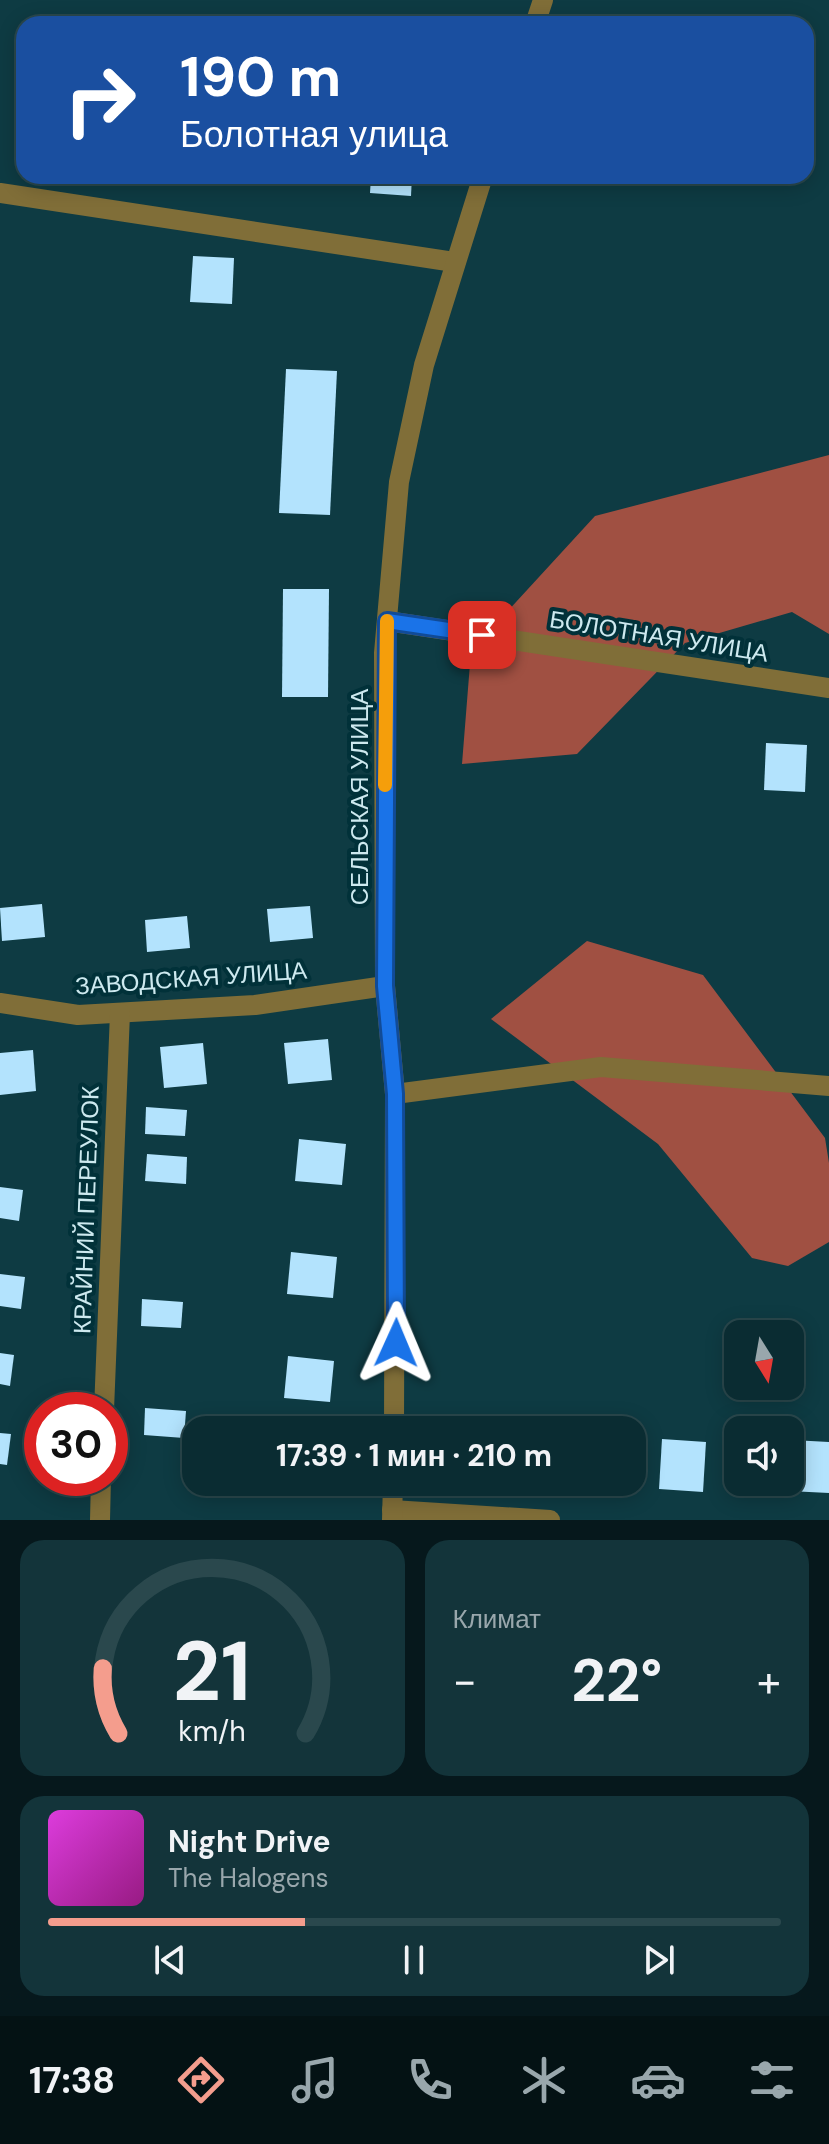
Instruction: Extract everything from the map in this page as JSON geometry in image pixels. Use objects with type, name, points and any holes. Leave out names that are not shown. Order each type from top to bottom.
[{"type":"street","name":"СЕЛЬСКАЯ УЛИЦА","points":[[394,1416],[395,1094],[385,986],[387,621],[399,482],[424,365],[480,184]]},
{"type":"street","points":[[0,193],[454,262]]},
{"type":"street","name":"БОЛОТНАЯ УЛИЦА","points":[[387,621],[829,688]]},
{"type":"street","name":"ЗАВОДСКАЯ УЛИЦА","points":[[0,1003],[78,1015],[255,1005],[385,986]]},
{"type":"street","name":"КРАЙНИЙ ПЕРЕУЛОК","points":[[105,1392],[120,1013]]},
{"type":"street","points":[[395,1094],[601,1067],[829,1086]]},
{"type":"street","points":[[100,1520],[101,1496]]},
{"type":"street","points":[[392,1515],[550,1520]]},
{"type":"shaded area","points":[[829,455],[829,634],[792,612],[685,643],[577,754],[462,764],[471,651],[595,516]]},
{"type":"shaded area","points":[[587,941],[703,975],[825,1138],[829,1163],[829,1242],[788,1266],[752,1258],[658,1144],[491,1019]]},
{"type":"building","points":[[371,184],[412,184],[411,196],[370,193]]},
{"type":"building","points":[[193,256],[234,258],[232,304],[190,302]]},
{"type":"building","points":[[286,369],[337,371],[330,515],[279,513]]},
{"type":"building","points":[[283,589],[329,589],[328,697],[282,697]]},
{"type":"building","points":[[766,743],[807,745],[805,792],[764,790]]},
{"type":"building","points":[[42,904],[45,937],[2,941],[0,908]]},
{"type":"building","points":[[310,906],[313,938],[270,942],[267,909]]},
{"type":"building","points":[[187,916],[190,948],[147,952],[145,920]]},
{"type":"building","points":[[328,1039],[332,1080],[288,1084],[284,1043]]},
{"type":"building","points":[[203,1043],[207,1084],[164,1088],[160,1047]]},
{"type":"building","points":[[33,1050],[36,1091],[0,1095],[0,1053]]},
{"type":"building","points":[[146,1107],[187,1110],[185,1136],[145,1134]]},
{"type":"building","points":[[299,1139],[346,1144],[342,1185],[295,1181]]},
{"type":"building","points":[[147,1154],[187,1157],[186,1184],[145,1181]]},
{"type":"building","points":[[0,1187],[23,1190],[19,1221],[0,1218]]},
{"type":"building","points":[[291,1252],[337,1257],[333,1298],[287,1294]]},
{"type":"building","points":[[0,1274],[25,1277],[21,1309],[0,1306]]},
{"type":"building","points":[[142,1299],[183,1302],[181,1328],[141,1326]]},
{"type":"building","points":[[0,1353],[14,1355],[10,1386],[0,1384]]},
{"type":"building","points":[[288,1356],[334,1361],[330,1402],[284,1398]]},
{"type":"building","points":[[145,1408],[186,1411],[186,1416],[182,1416],[182,1438],[144,1435]]},
{"type":"building","points":[[0,1433],[11,1434],[7,1465],[0,1464]]},
{"type":"building","points":[[662,1439],[706,1442],[703,1492],[659,1489]]},
{"type":"building","points":[[804,1441],[829,1442],[829,1493],[804,1492]]},
{"type":"slow traffic","points":[[385,785],[384,653],[387,621]]},
{"type":"route","points":[[396,1343],[395,1094],[385,986],[384,653],[387,621],[482,635]]}]
